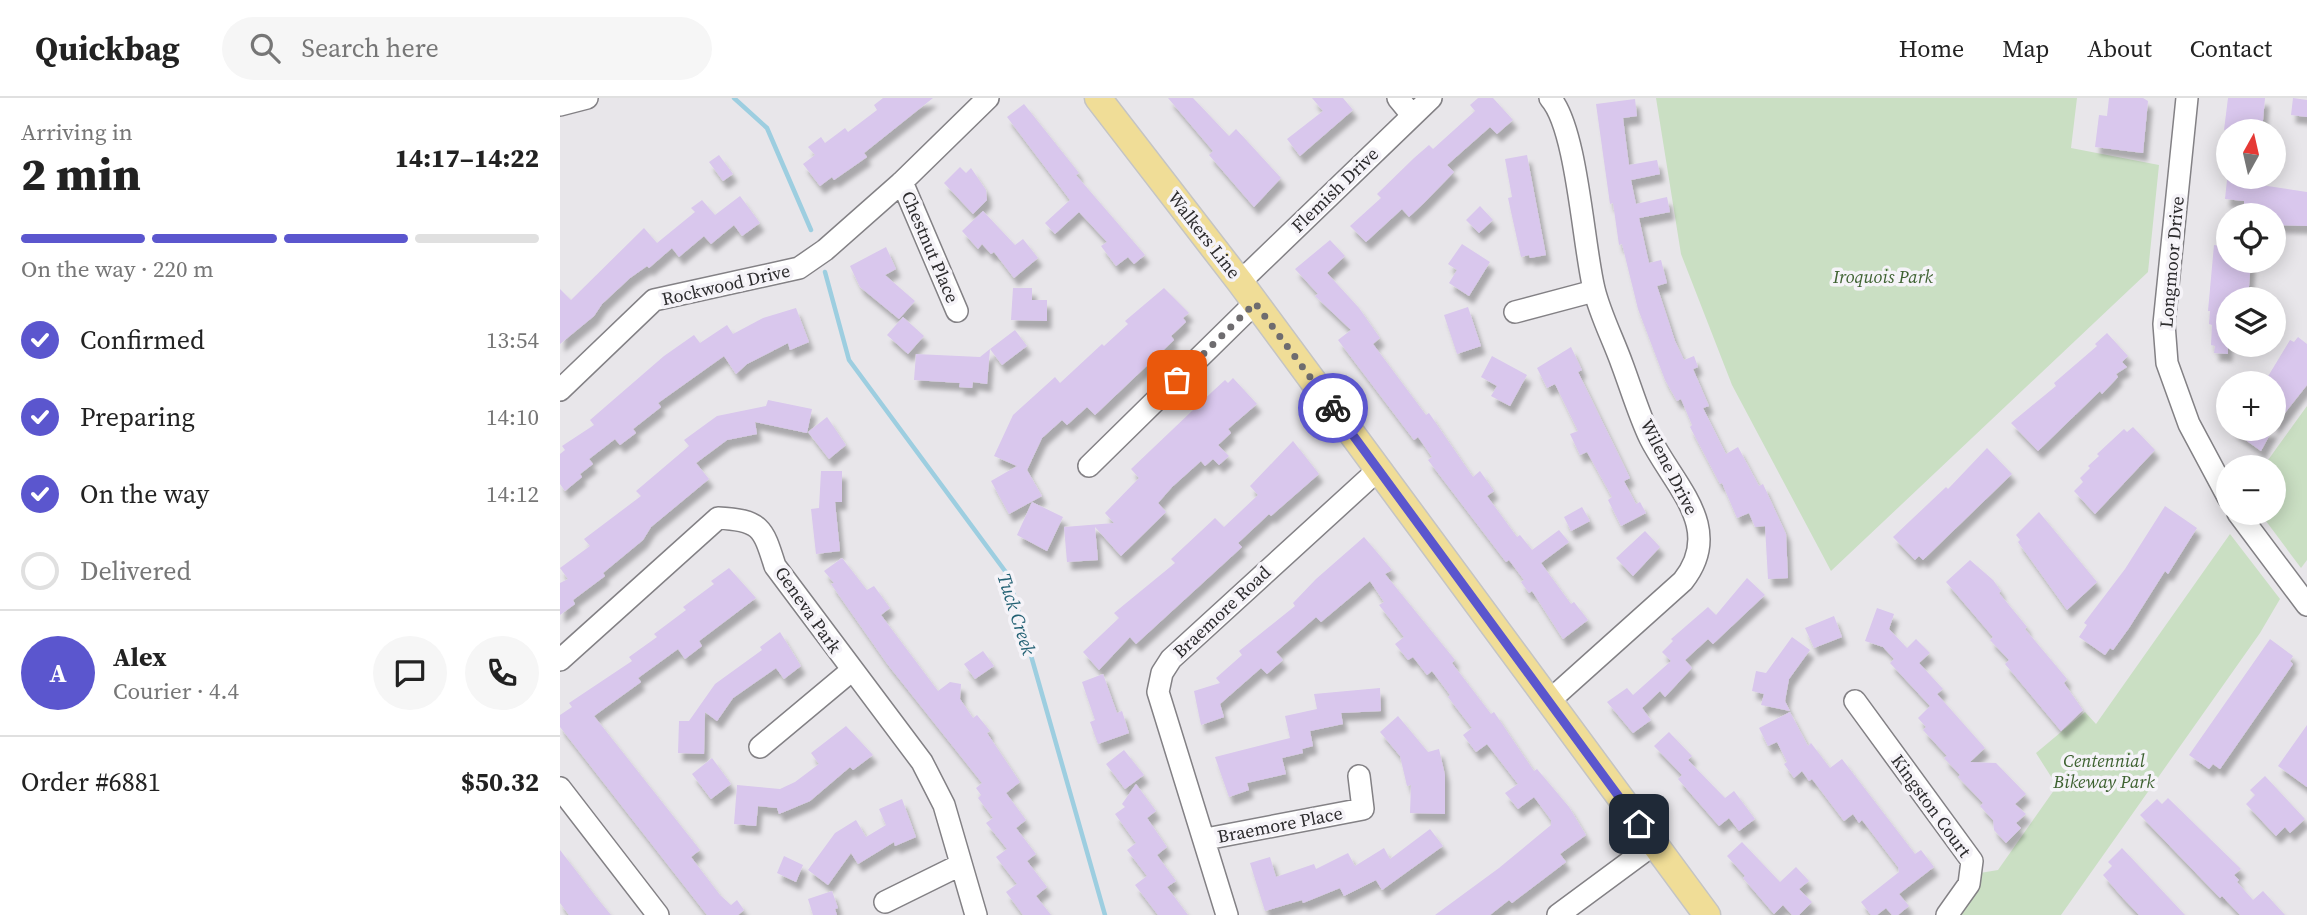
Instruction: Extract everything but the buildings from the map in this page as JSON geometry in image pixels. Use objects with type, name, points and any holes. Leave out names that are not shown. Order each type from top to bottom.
[{"type":"main road","name":"Walkers Line","points":[[1098,98],[1248,293],[1707,915]]},
{"type":"street","points":[[560,105],[587,98]]},
{"type":"street","name":"Rockwood Drive","points":[[560,390],[654,300],[799,268],[825,250],[902,182],[988,98]]},
{"type":"street","points":[[1398,98],[1412,115]]},
{"type":"street","name":"Flemish Drive","points":[[1089,466],[1412,115],[1431,98]]},
{"type":"street","name":"Wilene Drive","points":[[1548,702],[1683,581],[1696,564],[1700,536],[1695,514],[1650,438],[1594,290],[1568,139],[1559,108],[1550,98]]},
{"type":"street","name":"Longmoor Drive","points":[[2187,98],[2164,324],[2166,363],[2189,424],[2216,480]]},
{"type":"street","name":"Chestnut Place","points":[[902,182],[957,311]]},
{"type":"street","points":[[1514,312],[1594,290]]},
{"type":"street","name":"Braemore Road","points":[[1227,915],[1206,839],[1157,692],[1162,673],[1171,659],[1379,469]]},
{"type":"street","name":"Geneva Park","points":[[560,660],[718,518],[743,519],[765,533],[775,566],[851,671],[922,762],[944,805],[976,915]]},
{"type":"street","points":[[2247,525],[2307,605]]},
{"type":"street","points":[[760,747],[851,671]]},
{"type":"street","name":"Kingston Court","points":[[1855,701],[1972,861],[1969,884],[1947,915]]},
{"type":"street","name":"Braemore Place","points":[[1206,839],[1363,809],[1359,776]]},
{"type":"street","points":[[560,788],[657,915]]},
{"type":"street","points":[[1559,915],[1654,844]]},
{"type":"street","points":[[885,902],[960,865]]},
{"type":"green space","name":"Iroquois Park","points":[[1656,98],[2077,98],[2071,148],[2159,165],[2148,272],[1831,571],[1732,385],[1681,254]]},
{"type":"green space","points":[[2307,406],[2307,560],[2301,568],[2269,525],[2286,525],[2286,455],[2272,455],[2282,441],[2286,441],[2286,435]]},
{"type":"green space","name":"Centennial Bikeway Park","points":[[2230,534],[2280,599],[2260,633],[2061,915],[1959,915],[1980,873],[1998,870],[2057,786],[2036,753],[2085,712],[2096,724]]},
{"type":"waterway","name":"Tuck Creek","points":[[734,98],[767,128],[811,230]]},
{"type":"waterway","name":"Tuck Creek","points":[[825,272],[849,360],[1008,575],[1105,915]]},
{"type":"way so far","points":[[1177,380],[1255,303],[1333,408]]},
{"type":"route","points":[[1333,408],[1639,824]]}]
